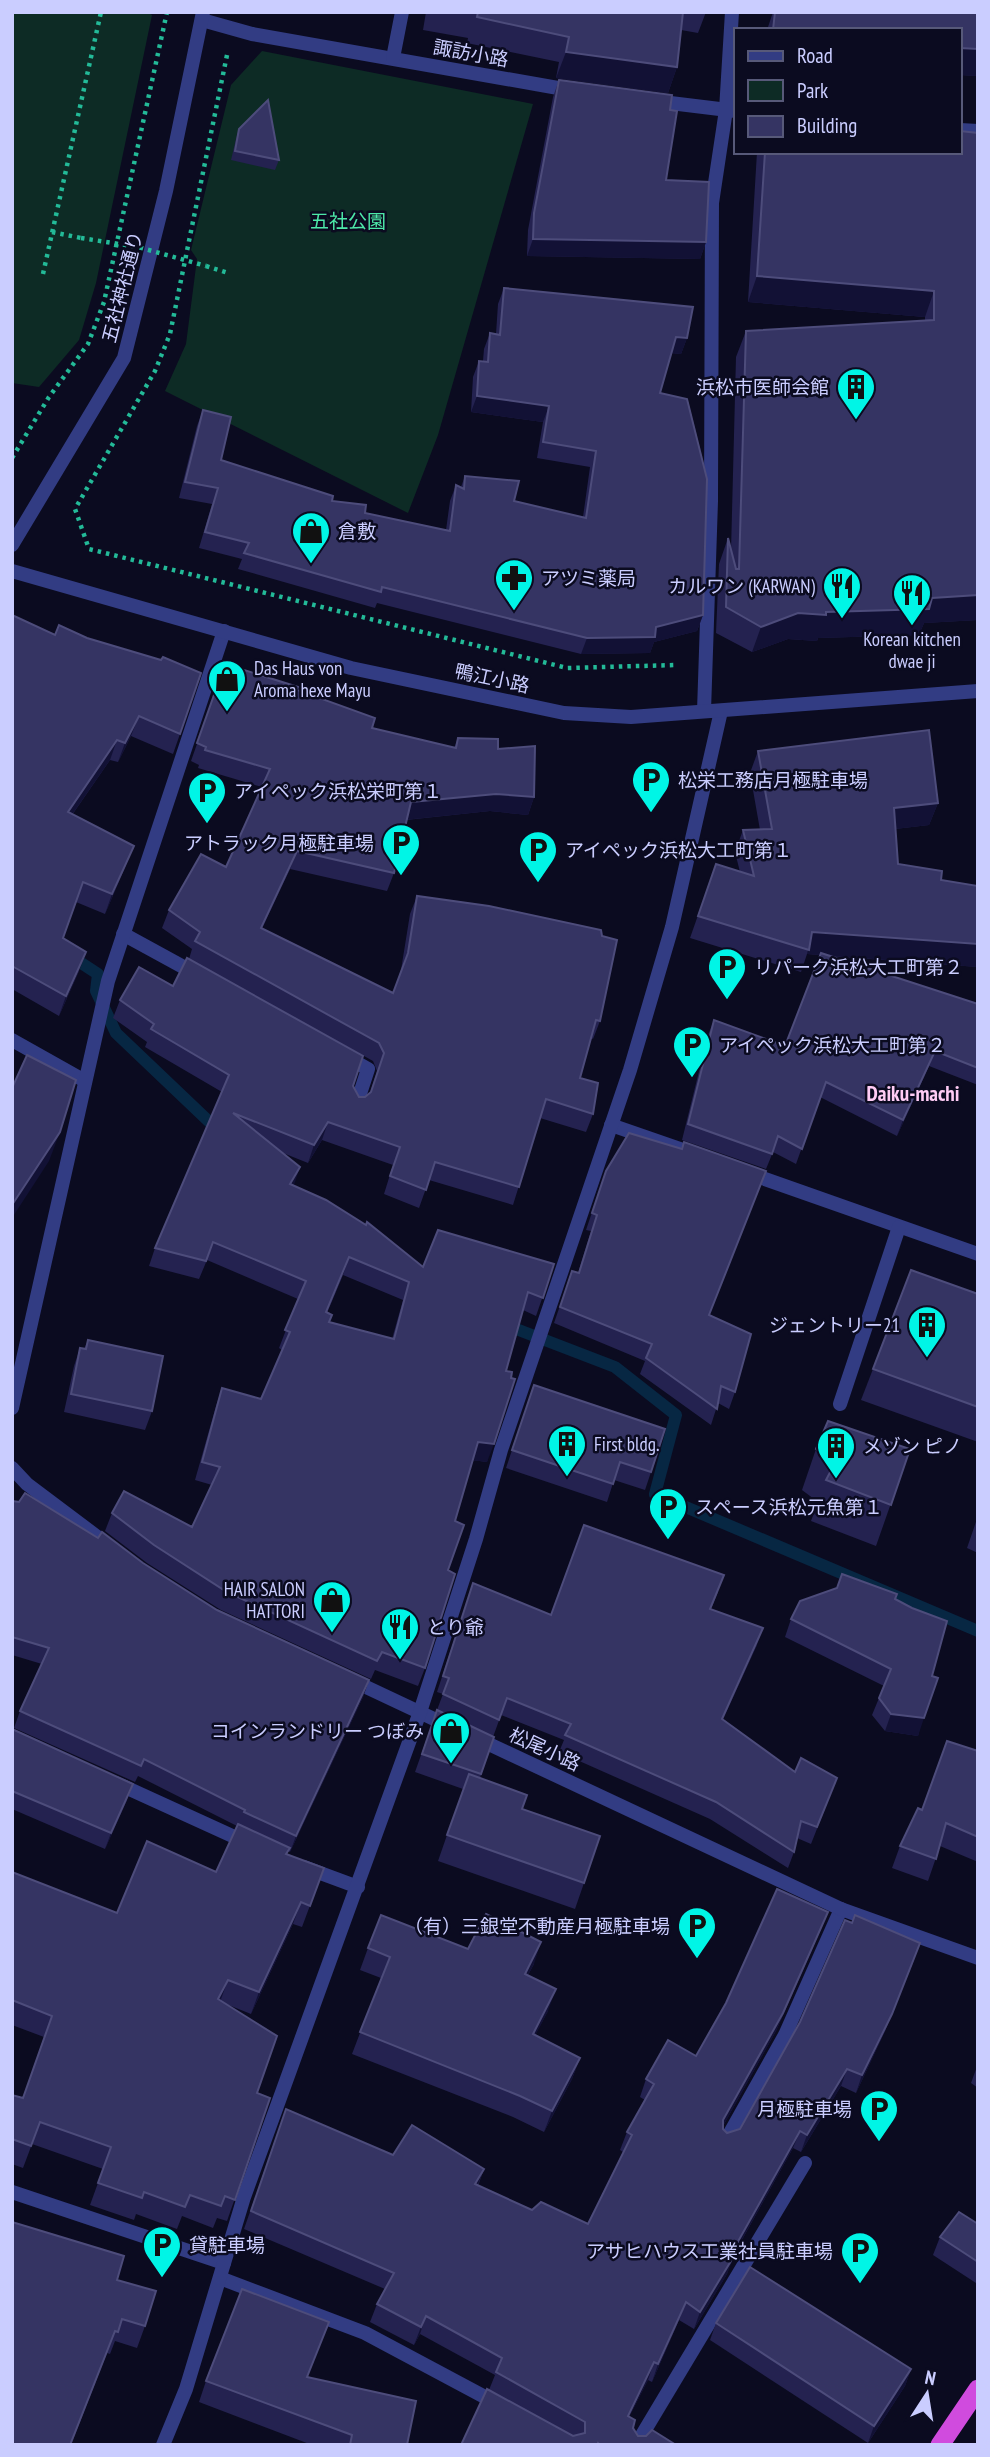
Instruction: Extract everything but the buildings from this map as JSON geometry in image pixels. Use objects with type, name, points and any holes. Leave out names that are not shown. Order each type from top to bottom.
[{"type":"highway","points":[[940,2445],[978,2389]]},
{"type":"street","points":[[393,58],[402,12]]},
{"type":"street","points":[[163,2445],[186,2389],[244,2197],[419,1712],[476,1539],[500,1450],[611,1125],[672,927],[721,711],[704,711],[712,501],[712,203],[731,110],[732,12]]},
{"type":"street","name":"諏訪小路","points":[[202,16],[251,34],[585,93]]},
{"type":"street","name":"五社神社通り","points":[[12,545],[124,358],[166,191],[202,16]]},
{"type":"street","points":[[636,99],[731,110]]},
{"type":"street","name":"鴨江小路","points":[[12,571],[351,668],[564,713],[631,716],[978,691]]},
{"type":"street","points":[[12,1408],[108,981],[225,631]]},
{"type":"street","points":[[123,934],[209,981]]},
{"type":"street","points":[[12,1040],[85,1081]]},
{"type":"street","points":[[331,1049],[368,1069],[356,1106]]},
{"type":"street","points":[[611,1125],[703,1157]]},
{"type":"street","points":[[729,1166],[978,1254]]},
{"type":"street","points":[[839,1404],[899,1227]]},
{"type":"street","points":[[12,1468],[27,1484],[121,1556]]},
{"type":"street","name":"松尾小路","points":[[331,1671],[841,1909],[978,1958]]},
{"type":"street","points":[[99,1776],[261,1850]]},
{"type":"street","points":[[286,1861],[358,1887]]},
{"type":"street","points":[[725,2142],[785,2035],[841,1909]]},
{"type":"street","points":[[636,2445],[804,2163]]},
{"type":"street","points":[[12,2192],[224,2263]]},
{"type":"street","points":[[220,2278],[365,2333],[517,2414]]},
{"type":"path","points":[[43,274],[101,12]]},
{"type":"path","points":[[12,458],[49,397],[88,344],[104,302],[167,12]]},
{"type":"path","points":[[228,52],[170,334],[155,371],[75,509],[89,549],[567,668],[677,665]]},
{"type":"path","points":[[52,232],[138,247],[228,273]]},
{"type":"green space","points":[[12,12],[146,12],[152,15],[96,283],[79,340],[39,387],[12,383]]},
{"type":"green space","name":"五社公園","points":[[262,51],[533,104],[438,435],[408,513],[165,391],[186,344],[197,259],[191,250],[231,85]]},
{"type":"waterway","points":[[69,955],[98,974],[96,991],[116,1033],[221,1133]]},
{"type":"waterway","points":[[503,1324],[615,1367],[676,1415],[655,1494],[978,1631]]},
{"type":"place","name":"浜松市医師会館","points":[[856,421]]},
{"type":"place","name":"倉敷","points":[[311,565]]},
{"type":"place","name":"アツミ薬局","points":[[514,612]]},
{"type":"place","name":"カルワン (KARWAN)","points":[[842,620]]},
{"type":"place","name":"Korean kitchen dwae ji","points":[[912,627]]},
{"type":"place","name":"Das Haus von Aroma hexe Mayu","points":[[227,713]]},
{"type":"place","name":"松栄工務店月極駐車場","points":[[651,814]]},
{"type":"place","name":"アイペック浜松栄町第１","points":[[207,825]]},
{"type":"place","name":"アトラック月極駐車場","points":[[401,877]]},
{"type":"place","name":"アイペック浜松大工町第１","points":[[538,884]]},
{"type":"place","name":"リパーク浜松大工町第２","points":[[727,1001]]},
{"type":"place","name":"アイペック浜松大工町第２","points":[[692,1079]]},
{"type":"place","name":"ジェントリー21","points":[[927,1359]]},
{"type":"place","name":"First bldg.","points":[[567,1478]]},
{"type":"place","name":"メゾン ピノ","points":[[836,1480]]},
{"type":"place","name":"スペース浜松元魚第１","points":[[668,1541]]},
{"type":"place","name":"HAIR SALON HATTORI","points":[[332,1634]]},
{"type":"place","name":"とり爺","points":[[400,1661]]},
{"type":"place","name":"コインランドリー つぼみ","points":[[451,1765]]},
{"type":"place","name":"（有）三銀堂不動産月極駐車場","points":[[697,1960]]},
{"type":"place","name":"月極駐車場","points":[[879,2143]]},
{"type":"place","name":"貸駐車場","points":[[162,2279]]},
{"type":"place","name":"アサヒハウス工業社員駐車場","points":[[860,2285]]},
{"type":"district","name":"Daiku-machi","points":[[913,1093]]}]
